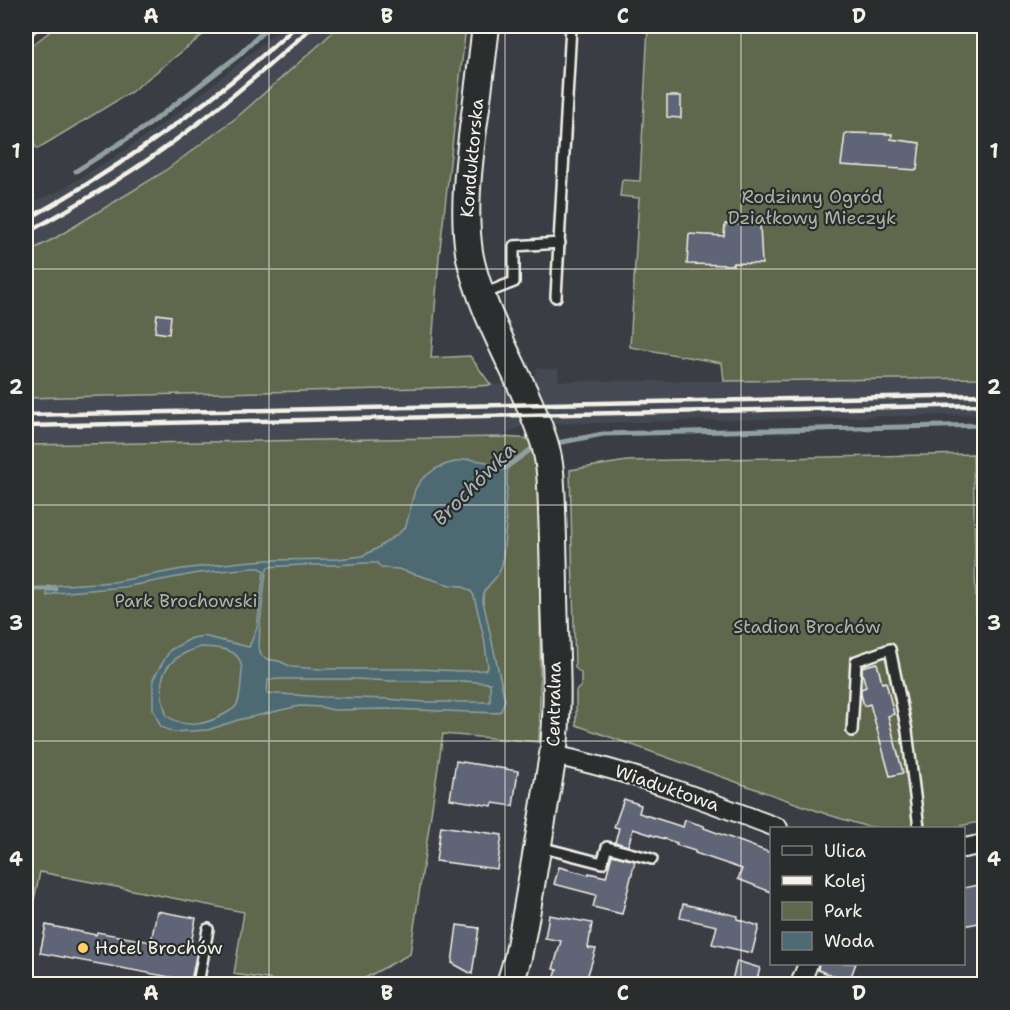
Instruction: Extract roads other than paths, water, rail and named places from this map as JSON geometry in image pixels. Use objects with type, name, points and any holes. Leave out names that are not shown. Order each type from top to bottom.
[{"type":"street","name":"Konduktorska","points":[[486,26],[468,175],[466,216],[469,253],[481,295],[495,330],[539,427]]},
{"type":"street","name":"Centralna","points":[[510,984],[520,947],[556,730],[553,533],[549,458],[539,427]]},
{"type":"street","name":"Wiaduktowa","points":[[553,754],[605,767],[775,827]]},
{"type":"street","points":[[965,848],[984,844]]},
{"type":"street","points":[[800,984],[807,965]]},
{"type":"lane","points":[[556,297],[571,26]]},
{"type":"lane","points":[[481,295],[514,282],[514,246],[560,243]]},
{"type":"lane","points":[[852,731],[856,661],[890,649],[907,731],[919,827]]},
{"type":"lane","points":[[538,846],[602,863],[607,847],[652,859]]},
{"type":"lane","points":[[198,984],[208,929]]},
{"type":"water","points":[[468,459],[487,462],[498,467],[507,463],[510,466],[507,475],[502,566],[484,591],[483,601],[505,700],[501,711],[496,713],[391,709],[333,710],[299,706],[238,720],[208,730],[173,732],[161,727],[153,709],[153,679],[170,650],[192,638],[203,636],[249,647],[257,628],[264,571],[260,568],[253,568],[199,573],[124,587],[57,593],[47,596],[48,586],[114,582],[182,569],[241,562],[338,559],[362,556],[376,549],[406,526],[415,489],[422,479],[435,469]],"holes":[[[377,563],[381,568],[398,569],[450,585],[461,586],[471,591],[484,638],[488,667],[485,670],[461,671],[321,669],[292,667],[261,655],[260,623],[268,567]],[[201,647],[230,651],[239,658],[242,668],[236,706],[213,720],[198,724],[182,723],[167,716],[161,691],[162,681],[170,664],[188,652]],[[356,679],[490,683],[490,702],[424,702],[267,693],[268,680]]]},
{"type":"waterway","points":[[76,171],[147,126],[239,55],[269,26]]},
{"type":"waterway","name":"Brochówka","points":[[552,444],[603,434],[984,425]]},
{"type":"waterway","name":"Brochówka","points":[[505,468],[537,447]]},
{"type":"waterway","name":"Brochówka","points":[[26,589],[55,589]]},
{"type":"railway","points":[[26,220],[98,177],[167,131],[233,81],[296,26]]},
{"type":"railway","points":[[26,233],[95,194],[162,150],[277,59],[313,26]]},
{"type":"railway","points":[[26,415],[984,395]]},
{"type":"railway","points":[[26,426],[984,405]]},
{"type":"place","name":"Hotel Brochów","points":[[83,948]]},
{"type":"park label","name":"Rodzinny Ogród Działkowy Mieczyk","points":[[812,207]]},
{"type":"park label","name":"Park Brochowski","points":[[186,601]]},
{"type":"park label","name":"Stadion Brochów","points":[[807,627]]}]
